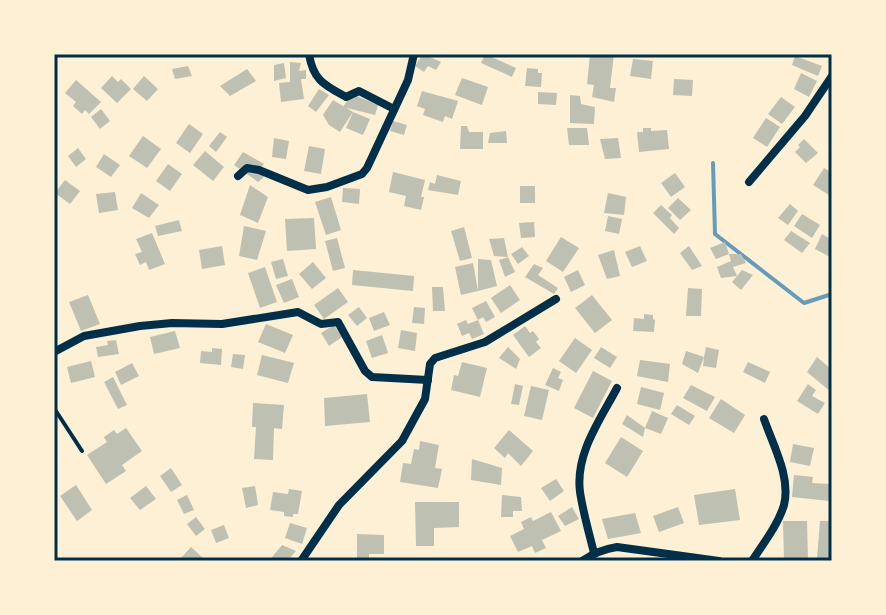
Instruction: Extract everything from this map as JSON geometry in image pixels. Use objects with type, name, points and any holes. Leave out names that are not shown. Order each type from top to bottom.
[{"type":"street","points":[[309,54],[315,76],[327,87],[346,97],[359,91],[394,109]]},
{"type":"street","points":[[238,176],[247,168],[259,170],[308,190],[327,187],[362,174],[408,80],[414,54]]},
{"type":"street","points":[[749,182],[805,116],[832,76]]},
{"type":"street","points":[[301,561],[339,505],[402,441],[425,399],[430,364],[435,358],[485,342],[556,299]]},
{"type":"street","points":[[54,352],[84,336],[140,326],[222,324],[298,312],[321,324],[338,322],[365,371],[372,377],[428,380]]},
{"type":"street","points":[[594,553],[580,490],[581,467],[589,440],[617,388]]},
{"type":"street","points":[[752,561],[772,530],[786,495],[782,467],[764,419]]},
{"type":"street","points":[[582,561],[604,548],[617,547],[719,561]]},
{"type":"lane","points":[[54,408],[82,451]]},
{"type":"building","points":[[423,54],[441,62],[436,70],[428,66],[424,72],[415,66]]},
{"type":"building","points":[[485,54],[516,68],[512,77],[481,63]]},
{"type":"building","points":[[590,54],[614,54],[610,88],[616,88],[614,102],[592,97],[594,85],[587,84]]},
{"type":"building","points":[[795,56],[822,66],[818,76],[792,65]]},
{"type":"building","points":[[633,59],[653,61],[651,79],[630,76]]},
{"type":"building","points":[[290,62],[301,63],[299,71],[306,70],[306,79],[301,79],[304,99],[281,102],[279,83],[290,82]]},
{"type":"building","points":[[284,63],[286,78],[274,81],[274,65]]},
{"type":"building","points":[[188,66],[192,76],[175,79],[172,69]]},
{"type":"building","points":[[527,68],[538,69],[538,73],[542,73],[541,87],[525,86]]},
{"type":"building","points":[[247,69],[256,81],[230,96],[220,86]]},
{"type":"building","points":[[801,73],[817,81],[809,97],[794,89]]},
{"type":"building","points":[[112,76],[118,82],[121,79],[131,89],[117,103],[101,88]]},
{"type":"building","points":[[144,76],[158,89],[147,101],[133,89]]},
{"type":"building","points":[[462,78],[488,87],[482,105],[455,95]]},
{"type":"building","points":[[674,79],[693,80],[692,96],[673,95]]},
{"type":"building","points":[[76,80],[101,102],[89,114],[85,110],[82,114],[73,106],[76,102],[65,93]]},
{"type":"building","points":[[319,89],[329,95],[316,112],[308,106]]},
{"type":"building","points":[[422,91],[458,101],[452,119],[445,116],[443,122],[423,115],[425,109],[417,106]]},
{"type":"building","points":[[538,92],[557,93],[556,105],[538,104]]},
{"type":"building","points":[[352,94],[378,105],[375,115],[343,107]]},
{"type":"building","points":[[570,95],[580,96],[581,104],[595,107],[594,124],[570,123]]},
{"type":"building","points":[[781,97],[795,107],[782,124],[768,114]]},
{"type":"building","points":[[333,100],[353,112],[340,132],[329,125],[323,115]]},
{"type":"building","points":[[101,109],[110,121],[100,129],[91,117]]},
{"type":"building","points":[[353,112],[370,119],[363,135],[346,128]]},
{"type":"building","points":[[766,118],[780,127],[767,147],[753,138]]},
{"type":"building","points":[[393,121],[407,125],[404,135],[390,131]]},
{"type":"building","points":[[189,124],[203,134],[190,153],[176,143]]},
{"type":"building","points":[[461,126],[467,126],[469,132],[483,132],[483,149],[460,149]]},
{"type":"building","points":[[567,128],[587,128],[589,145],[569,145]]},
{"type":"building","points":[[643,128],[667,130],[669,149],[639,152],[637,132],[643,132]]},
{"type":"building","points":[[506,131],[507,143],[488,143],[490,133]]},
{"type":"building","points":[[220,132],[227,137],[216,152],[209,146]]},
{"type":"building","points":[[143,136],[161,149],[147,168],[129,156]]},
{"type":"building","points":[[274,138],[289,141],[286,159],[272,157]]},
{"type":"building","points":[[618,138],[621,158],[605,159],[600,139]]},
{"type":"building","points":[[804,139],[818,153],[806,163],[795,152]]},
{"type":"building","points":[[309,146],[325,149],[321,174],[304,171]]},
{"type":"building","points":[[78,148],[86,159],[76,167],[68,156]]},
{"type":"building","points":[[205,151],[224,167],[213,181],[193,165]]},
{"type":"building","points":[[243,152],[264,164],[259,170],[264,177],[258,182],[234,165]]},
{"type":"building","points":[[104,154],[120,165],[111,177],[96,167]]},
{"type":"building","points":[[168,164],[182,174],[170,191],[156,181]]},
{"type":"building","points":[[824,168],[832,173],[832,197],[813,185]]},
{"type":"building","points":[[393,172],[425,180],[421,210],[404,206],[406,196],[389,192]]},
{"type":"building","points":[[675,173],[685,187],[671,197],[661,183]]},
{"type":"building","points":[[437,175],[461,181],[458,195],[428,190],[430,182],[435,184]]},
{"type":"building","points":[[65,180],[80,191],[70,204],[55,193]]},
{"type":"building","points":[[250,185],[268,197],[258,223],[240,215]]},
{"type":"building","points":[[520,186],[535,186],[535,203],[520,203]]},
{"type":"building","points":[[343,188],[360,189],[359,204],[342,202]]},
{"type":"building","points":[[115,192],[118,210],[99,213],[96,194]]},
{"type":"building","points":[[141,193],[159,205],[149,218],[132,208]]},
{"type":"building","points":[[608,193],[626,197],[624,215],[604,213]]},
{"type":"building","points":[[331,197],[341,230],[326,235],[315,202]]},
{"type":"building","points":[[678,198],[691,210],[680,220],[668,208]]},
{"type":"building","points":[[790,204],[798,211],[788,225],[778,218]]},
{"type":"building","points":[[661,205],[672,215],[670,218],[679,228],[674,234],[653,213]]},
{"type":"building","points":[[802,214],[820,225],[812,238],[794,226]]},
{"type":"building","points":[[608,216],[622,219],[619,234],[605,231]]},
{"type":"building","points":[[314,218],[316,249],[287,251],[285,219]]},
{"type":"building","points":[[179,220],[182,231],[158,236],[155,226]]},
{"type":"building","points":[[534,222],[535,237],[521,238],[519,223]]},
{"type":"building","points":[[244,226],[266,231],[257,260],[239,256]]},
{"type":"building","points":[[464,227],[472,258],[460,261],[451,231]]},
{"type":"building","points":[[791,231],[810,243],[802,253],[784,240]]},
{"type":"building","points":[[152,233],[165,264],[149,270],[146,262],[140,265],[135,254],[142,252],[136,239]]},
{"type":"building","points":[[822,234],[832,240],[832,258],[815,249]]},
{"type":"building","points":[[561,237],[579,248],[563,272],[546,261]]},
{"type":"building","points":[[337,238],[345,268],[333,271],[325,241]]},
{"type":"building","points":[[504,238],[508,257],[494,256],[489,239]]},
{"type":"building","points":[[725,242],[729,254],[716,259],[710,248]]},
{"type":"building","points":[[222,246],[225,265],[202,269],[199,250]]},
{"type":"building","points":[[640,246],[647,261],[632,267],[625,252]]},
{"type":"building","points":[[689,246],[702,266],[692,270],[680,253]]},
{"type":"building","points":[[522,247],[529,256],[518,264],[511,254]]},
{"type":"building","points":[[614,250],[620,276],[607,279],[598,255]]},
{"type":"building","points":[[729,254],[741,254],[746,263],[733,267],[737,276],[721,278],[717,267],[731,261]]},
{"type":"building","points":[[508,257],[515,272],[505,277],[499,260]]},
{"type":"building","points":[[283,259],[288,276],[276,279],[271,262]]},
{"type":"building","points":[[478,259],[491,260],[497,286],[478,291]]},
{"type":"building","points":[[313,262],[326,278],[312,289],[299,274]]},
{"type":"building","points":[[473,263],[478,291],[461,295],[455,267]]},
{"type":"building","points":[[534,264],[543,268],[538,275],[558,288],[554,294],[525,277]]},
{"type":"building","points":[[265,267],[277,302],[260,308],[248,273]]},
{"type":"building","points":[[353,270],[414,276],[413,291],[352,285]]},
{"type":"building","points":[[578,270],[585,285],[571,292],[564,277]]},
{"type":"building","points":[[742,270],[753,275],[741,290],[732,282]]},
{"type":"building","points":[[292,279],[299,297],[284,303],[276,285]]},
{"type":"building","points":[[510,285],[520,300],[501,313],[491,298]]},
{"type":"building","points":[[432,287],[443,287],[445,311],[433,311]]},
{"type":"building","points":[[338,288],[348,302],[324,319],[314,305]]},
{"type":"building","points":[[688,288],[702,289],[701,316],[686,316]]},
{"type":"building","points":[[88,295],[100,324],[81,331],[69,302]]},
{"type":"building","points":[[592,295],[612,320],[595,333],[575,308]]},
{"type":"building","points":[[486,301],[495,317],[486,322],[483,317],[478,320],[472,308]]},
{"type":"building","points":[[359,307],[367,318],[357,326],[348,315]]},
{"type":"building","points":[[414,307],[425,308],[424,324],[412,323]]},
{"type":"building","points":[[384,312],[390,325],[374,331],[369,318]]},
{"type":"building","points":[[644,314],[653,315],[654,332],[633,331],[634,318],[644,319]]},
{"type":"building","points":[[466,320],[468,324],[478,320],[484,334],[472,339],[469,333],[462,336],[457,324]]},
{"type":"building","points":[[266,324],[293,335],[285,353],[258,342]]},
{"type":"building","points":[[334,325],[342,337],[329,346],[321,333]]},
{"type":"building","points":[[525,326],[539,339],[536,342],[541,348],[529,357],[513,335]]},
{"type":"building","points":[[401,330],[417,333],[415,351],[398,348]]},
{"type":"building","points":[[175,331],[180,348],[154,354],[150,337]]},
{"type":"building","points":[[382,335],[388,353],[372,358],[366,341]]},
{"type":"building","points":[[575,338],[592,350],[576,373],[559,361]]},
{"type":"building","points":[[116,340],[119,354],[98,357],[96,347]]},
{"type":"building","points":[[508,347],[520,359],[516,369],[499,358]]},
{"type":"building","points":[[601,347],[617,357],[610,368],[594,358]]},
{"type":"building","points":[[706,347],[719,350],[716,368],[703,366]]},
{"type":"building","points":[[212,348],[222,349],[221,365],[200,363],[201,351],[212,352]]},
{"type":"building","points":[[686,351],[704,357],[698,373],[682,364]]},
{"type":"building","points":[[233,354],[245,355],[243,369],[231,367]]},
{"type":"building","points":[[262,355],[294,363],[288,383],[257,375]]},
{"type":"building","points":[[817,357],[832,370],[831,392],[807,372]]},
{"type":"building","points":[[640,360],[670,364],[668,382],[637,376]]},
{"type":"building","points":[[91,361],[95,377],[71,383],[67,367]]},
{"type":"building","points":[[462,362],[487,368],[480,397],[451,390],[454,375],[458,376]]},
{"type":"building","points":[[748,362],[770,372],[765,383],[743,372]]},
{"type":"building","points":[[132,363],[139,376],[121,385],[115,372]]},
{"type":"building","points":[[553,368],[561,372],[558,378],[563,380],[559,391],[545,385]]},
{"type":"building","points":[[593,371],[612,381],[593,418],[574,408]]},
{"type":"building","points":[[113,377],[127,405],[118,409],[104,382]]},
{"type":"building","points":[[515,384],[523,386],[519,405],[511,404]]},
{"type":"building","points":[[808,384],[816,390],[812,396],[825,403],[818,414],[797,401]]},
{"type":"building","points":[[691,385],[715,397],[707,411],[683,398]]},
{"type":"building","points":[[531,386],[549,390],[542,420],[524,416]]},
{"type":"building","points":[[641,387],[664,393],[660,410],[637,404]]},
{"type":"building","points":[[367,394],[370,422],[325,426],[324,398]]},
{"type":"building","points":[[721,399],[745,415],[734,433],[709,418]]},
{"type":"building","points":[[253,403],[284,405],[282,429],[274,428],[273,460],[254,459],[256,427],[252,427]]},
{"type":"building","points":[[677,405],[695,416],[689,425],[671,414]]},
{"type":"building","points":[[652,411],[668,418],[661,434],[645,428]]},
{"type":"building","points":[[627,415],[645,428],[643,437],[622,424]]},
{"type":"building","points":[[126,428],[142,451],[122,465],[126,471],[106,484],[87,455],[107,442],[104,437],[114,430],[117,434]]},
{"type":"building","points":[[509,430],[533,451],[521,466],[508,453],[505,458],[494,448]]},
{"type":"building","points":[[621,437],[643,451],[627,477],[605,463]]},
{"type":"building","points":[[420,441],[439,445],[435,468],[442,469],[438,488],[400,482],[403,463],[411,464],[414,449],[419,450]]},
{"type":"building","points":[[793,444],[814,448],[810,466],[790,462]]},
{"type":"building","points":[[472,459],[502,468],[501,485],[471,480]]},
{"type":"building","points":[[171,468],[182,485],[171,492],[160,476]]},
{"type":"building","points":[[794,475],[813,477],[812,483],[830,484],[830,501],[792,497]]},
{"type":"building","points":[[556,479],[564,491],[550,501],[541,488]]},
{"type":"building","points":[[76,485],[92,510],[77,521],[60,496]]},
{"type":"building","points":[[146,486],[156,499],[140,510],[130,498]]},
{"type":"building","points":[[255,486],[258,505],[246,508],[242,488]]},
{"type":"building","points":[[289,489],[302,491],[298,514],[284,516],[284,512],[270,510],[273,492],[288,494]]},
{"type":"building","points":[[735,489],[740,520],[699,525],[694,495]]},
{"type":"building","points":[[187,495],[194,510],[184,514],[177,500]]},
{"type":"building","points":[[502,495],[521,497],[522,511],[513,511],[513,517],[501,517]]},
{"type":"building","points":[[415,502],[459,502],[459,527],[434,528],[434,546],[416,546]]},
{"type":"building","points":[[572,507],[579,519],[565,526],[558,516]]},
{"type":"building","points":[[678,507],[684,523],[659,532],[653,516]]},
{"type":"building","points":[[551,512],[561,531],[542,540],[546,548],[535,553],[532,546],[518,552],[510,536],[524,529],[521,522],[531,517],[533,521]]},
{"type":"building","points":[[635,513],[641,533],[608,539],[602,519]]},
{"type":"building","points":[[196,517],[205,529],[196,536],[187,524]]},
{"type":"building","points":[[783,521],[807,521],[808,559],[784,559]]},
{"type":"building","points":[[820,521],[832,521],[832,559],[817,558]]},
{"type":"building","points":[[290,523],[307,528],[302,544],[285,538]]},
{"type":"building","points":[[224,525],[229,538],[216,543],[211,530]]},
{"type":"building","points":[[357,534],[384,535],[384,554],[357,558]]},
{"type":"building","points":[[282,545],[296,551],[287,561],[269,561]]},
{"type":"building","points":[[191,547],[203,561],[185,561],[181,558]]},
{"type":"waterway","points":[[713,163],[715,234],[804,303],[832,294]]}]
